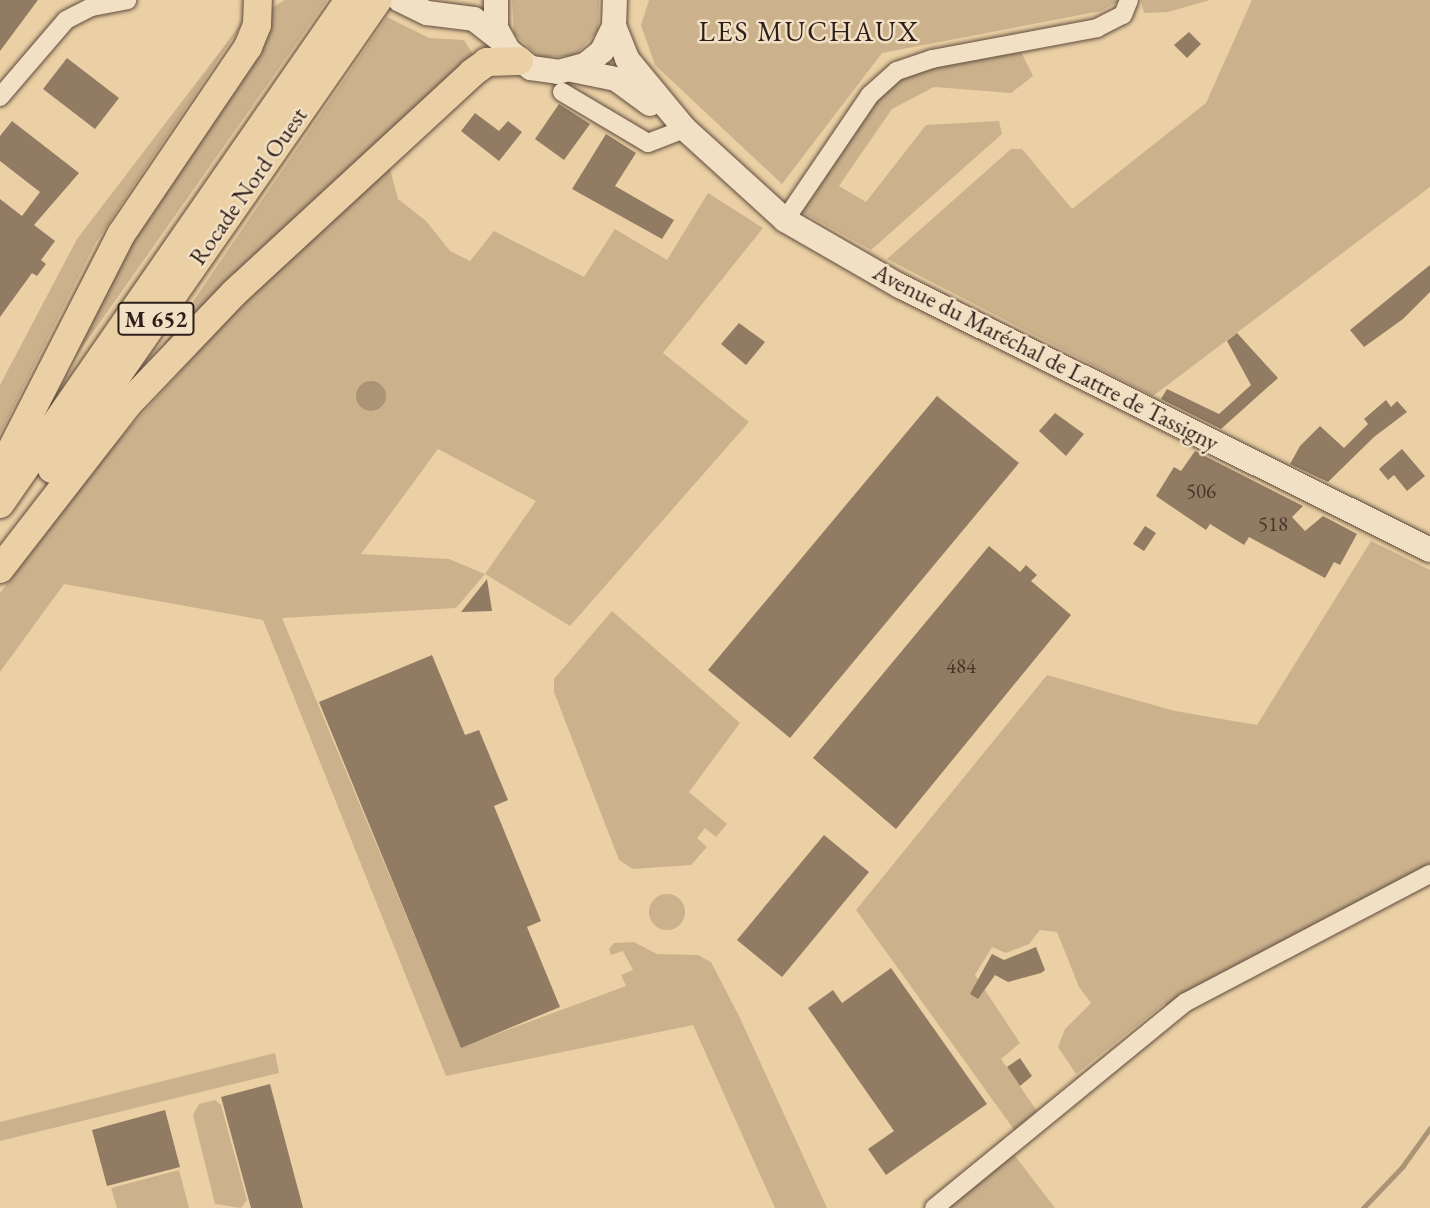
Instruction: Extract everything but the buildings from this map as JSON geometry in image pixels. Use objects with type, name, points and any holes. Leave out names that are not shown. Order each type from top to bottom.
[{"type":"highway","points":[[0,472],[122,233],[248,47],[257,25],[257,0]]},
{"type":"highway","name":"Rocade Nord Ouest","points":[[0,546],[302,88],[349,0]]},
{"type":"highway","name":"Rocade Nord Ouest","points":[[0,504],[302,88],[378,0]]},
{"type":"highway","points":[[0,569],[128,404],[234,293],[472,73],[510,50]]},
{"type":"main road","name":"Avenue du Maréchal de Lattre de Tassigny","points":[[400,0],[427,13],[474,19],[510,50],[545,72],[567,81],[616,79],[685,129],[785,220],[901,286],[1430,551]]},
{"type":"main road","points":[[427,0],[467,0]]},
{"type":"main road","points":[[496,0],[510,50]]},
{"type":"main road","name":"Avenue du Maréchal de Lattre de Tassigny","points":[[567,81],[597,56],[615,8]]},
{"type":"main road","name":"Avenue du Maréchal de Lattre de Tassigny","points":[[615,8],[627,59],[685,129]]},
{"type":"street","points":[[0,97],[66,20],[93,7],[127,0]]},
{"type":"street","points":[[785,220],[870,95],[897,71],[932,59],[1097,28],[1123,15],[1129,0]]},
{"type":"street","points":[[567,81],[649,143],[685,129]]},
{"type":"street","points":[[933,1208],[1186,1002],[1430,874]]},
{"type":"shaded area","points":[[285,0],[327,0],[48,396],[110,272],[268,10]]},
{"type":"shaded area","points":[[512,0],[599,0],[598,31],[574,56],[540,57],[514,34]]},
{"type":"shaded area","points":[[649,0],[1121,0],[1101,11],[882,53],[782,184],[655,65],[641,25]]},
{"type":"shaded area","points":[[1141,0],[1210,0],[1168,12],[1144,13]]},
{"type":"shaded area","points":[[1252,0],[1430,0],[1430,187],[1153,396],[887,259],[1011,149],[1022,149],[1072,209],[1206,103]]},
{"type":"shaded area","points":[[248,15],[96,242],[0,434],[0,385],[77,239]]},
{"type":"shaded area","points":[[387,17],[429,38],[464,40],[476,59],[149,366]]},
{"type":"shaded area","points":[[1021,52],[1033,76],[1011,93],[934,87],[892,109],[839,186],[866,202],[926,125],[999,121],[1002,134],[871,250],[802,212],[884,89],[903,73]]},
{"type":"shaded area","points":[[389,165],[398,199],[426,221],[450,251],[470,261],[494,231],[584,277],[615,229],[667,260],[708,193],[763,228],[663,353],[749,422],[570,626],[485,574],[456,608],[282,618],[461,1047],[626,986],[621,975],[633,970],[623,951],[611,955],[609,949],[614,943],[634,942],[657,954],[698,955],[711,962],[739,1016],[827,1208],[775,1208],[693,1025],[446,1076],[263,620],[64,584],[0,672],[0,593],[105,455],[229,318]],"holes":[[[438,449],[536,501],[485,574],[449,559],[361,554]]]},
{"type":"shaded area","points":[[371,381],[382,385],[386,396],[382,407],[371,411],[360,407],[356,396],[360,385]]},
{"type":"shaded area","points":[[1371,541],[1430,570],[1430,884],[1225,984],[1171,1021],[1165,1003],[1076,1074],[1058,1047],[1065,1029],[1091,1003],[1079,987],[1057,932],[1040,930],[1029,944],[1006,953],[992,947],[975,975],[1020,1043],[1001,1059],[1037,1111],[1015,1131],[856,910],[1047,675],[1175,711],[1257,725]]},
{"type":"shaded area","points":[[612,611],[740,723],[689,792],[727,824],[716,837],[705,828],[697,838],[707,847],[691,865],[633,869],[619,860],[554,692],[554,679]]},
{"type":"shaded area","points":[[667,894],[680,899],[685,912],[680,925],[667,930],[654,925],[649,912],[654,899]]},
{"type":"shaded area","points":[[275,1053],[279,1073],[0,1141],[0,1122]]},
{"type":"shaded area","points":[[215,1100],[221,1105],[247,1200],[241,1208],[215,1204],[193,1115],[199,1104]]},
{"type":"shaded area","points":[[1012,1152],[1055,1208],[947,1208]]},
{"type":"shaded area","points":[[179,1170],[189,1208],[117,1208],[111,1188]]},
{"type":"waterway","points":[[1363,1208],[1402,1167],[1430,1128]]},
{"type":"district","name":"LES MUCHAUX","points":[[809,31]]}]
